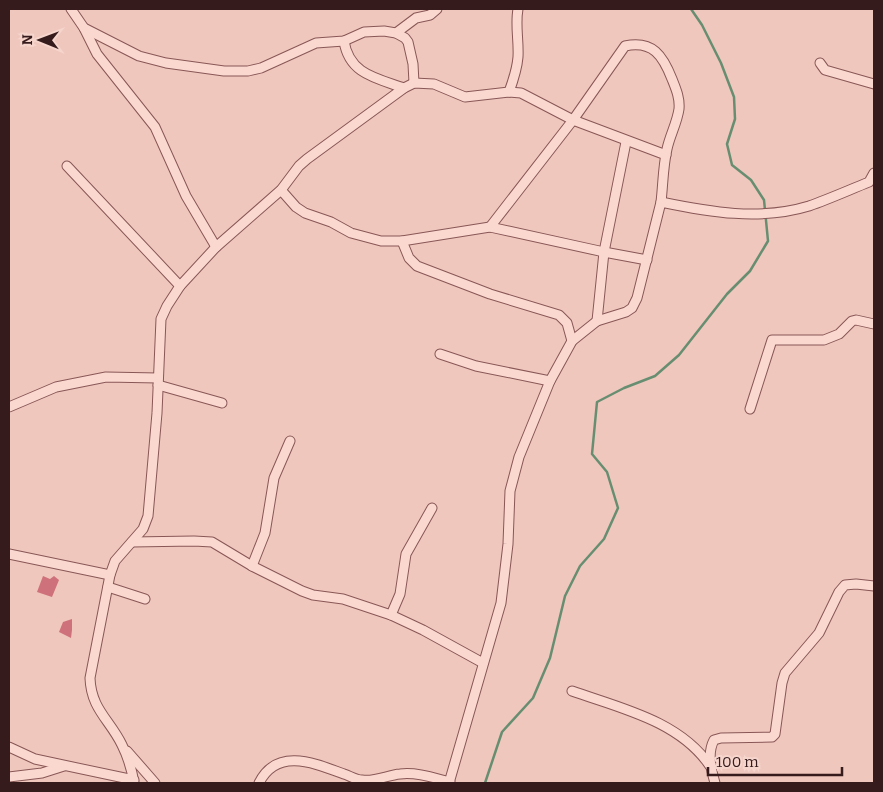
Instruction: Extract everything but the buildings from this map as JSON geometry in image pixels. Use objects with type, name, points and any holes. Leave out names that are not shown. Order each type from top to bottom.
[{"type":"street","points":[[71,9],[84,28],[97,54],[155,127],[186,196],[216,247]]},
{"type":"street","points":[[396,33],[416,18],[430,14],[437,9]]},
{"type":"street","points":[[509,92],[515,76],[518,56],[516,28],[518,9]]},
{"type":"street","points":[[84,28],[139,56],[166,63],[224,71],[255,70],[316,44],[344,41],[364,32],[377,30],[396,33],[408,42],[413,64],[414,84]]},
{"type":"street","points":[[344,41],[350,61],[359,69],[370,76],[404,88]]},
{"type":"street","points":[[259,783],[263,774],[277,763],[297,760],[328,768],[359,780],[374,780],[400,774],[410,774],[450,783],[501,603],[508,544],[510,491],[519,457],[550,382],[572,340],[597,322],[626,312],[632,308],[637,298],[661,202],[666,155],[679,108],[678,96],[664,60],[656,52],[642,44],[626,46],[573,120],[490,227]]},
{"type":"street","points":[[820,63],[825,70],[874,84]]},
{"type":"street","points":[[155,783],[122,744],[96,704],[90,690],[90,678],[110,575],[115,561],[143,529],[148,516],[157,413],[161,319],[180,286],[216,247],[281,190],[307,159],[404,88],[414,84],[434,84],[465,97],[509,92],[521,94],[537,100],[573,120],[626,142],[666,155]]},
{"type":"street","points":[[597,322],[604,252],[626,142]]},
{"type":"street","points":[[67,166],[180,286]]},
{"type":"street","points":[[661,202],[723,213],[776,212],[808,206],[872,185],[874,173]]},
{"type":"street","points":[[281,190],[296,207],[305,212],[331,222],[351,233],[381,241],[402,241],[490,227],[647,260]]},
{"type":"street","points":[[402,241],[409,258],[416,266],[490,294],[558,315],[566,323],[572,340]]},
{"type":"street","points":[[750,409],[772,340],[824,340],[839,334],[852,321],[856,320],[874,324]]},
{"type":"street","points":[[440,354],[476,366],[550,382]]},
{"type":"street","points":[[9,408],[24,400],[64,386],[106,377],[158,382],[222,403]]},
{"type":"street","points":[[252,566],[265,533],[274,478],[290,441]]},
{"type":"street","points":[[392,615],[400,594],[406,554],[432,508]]},
{"type":"street","points":[[132,542],[208,541],[302,591],[313,595],[343,599],[392,615],[483,663]]},
{"type":"street","points":[[9,554],[110,575]]},
{"type":"street","points":[[715,783],[711,769],[710,754],[714,740],[721,738],[772,737],[775,734],[785,673],[819,633],[839,592],[845,585],[874,586]]},
{"type":"street","points":[[108,587],[145,599]]},
{"type":"street","points":[[572,691],[647,718],[684,737],[701,753],[711,769]]},
{"type":"street","points":[[122,744],[134,782]]},
{"type":"street","points":[[9,747],[35,759],[134,782]]},
{"type":"street","points":[[9,777],[42,773],[64,766]]},
{"type":"waterway","points":[[485,783],[502,732],[533,698],[550,658],[565,596],[580,566],[604,539],[618,508],[607,472],[592,454],[597,402],[624,388],[655,376],[679,355],[727,294],[750,271],[768,241],[764,200],[751,180],[732,165],[727,144],[735,119],[734,97],[721,63],[702,25],[691,9]]}]
